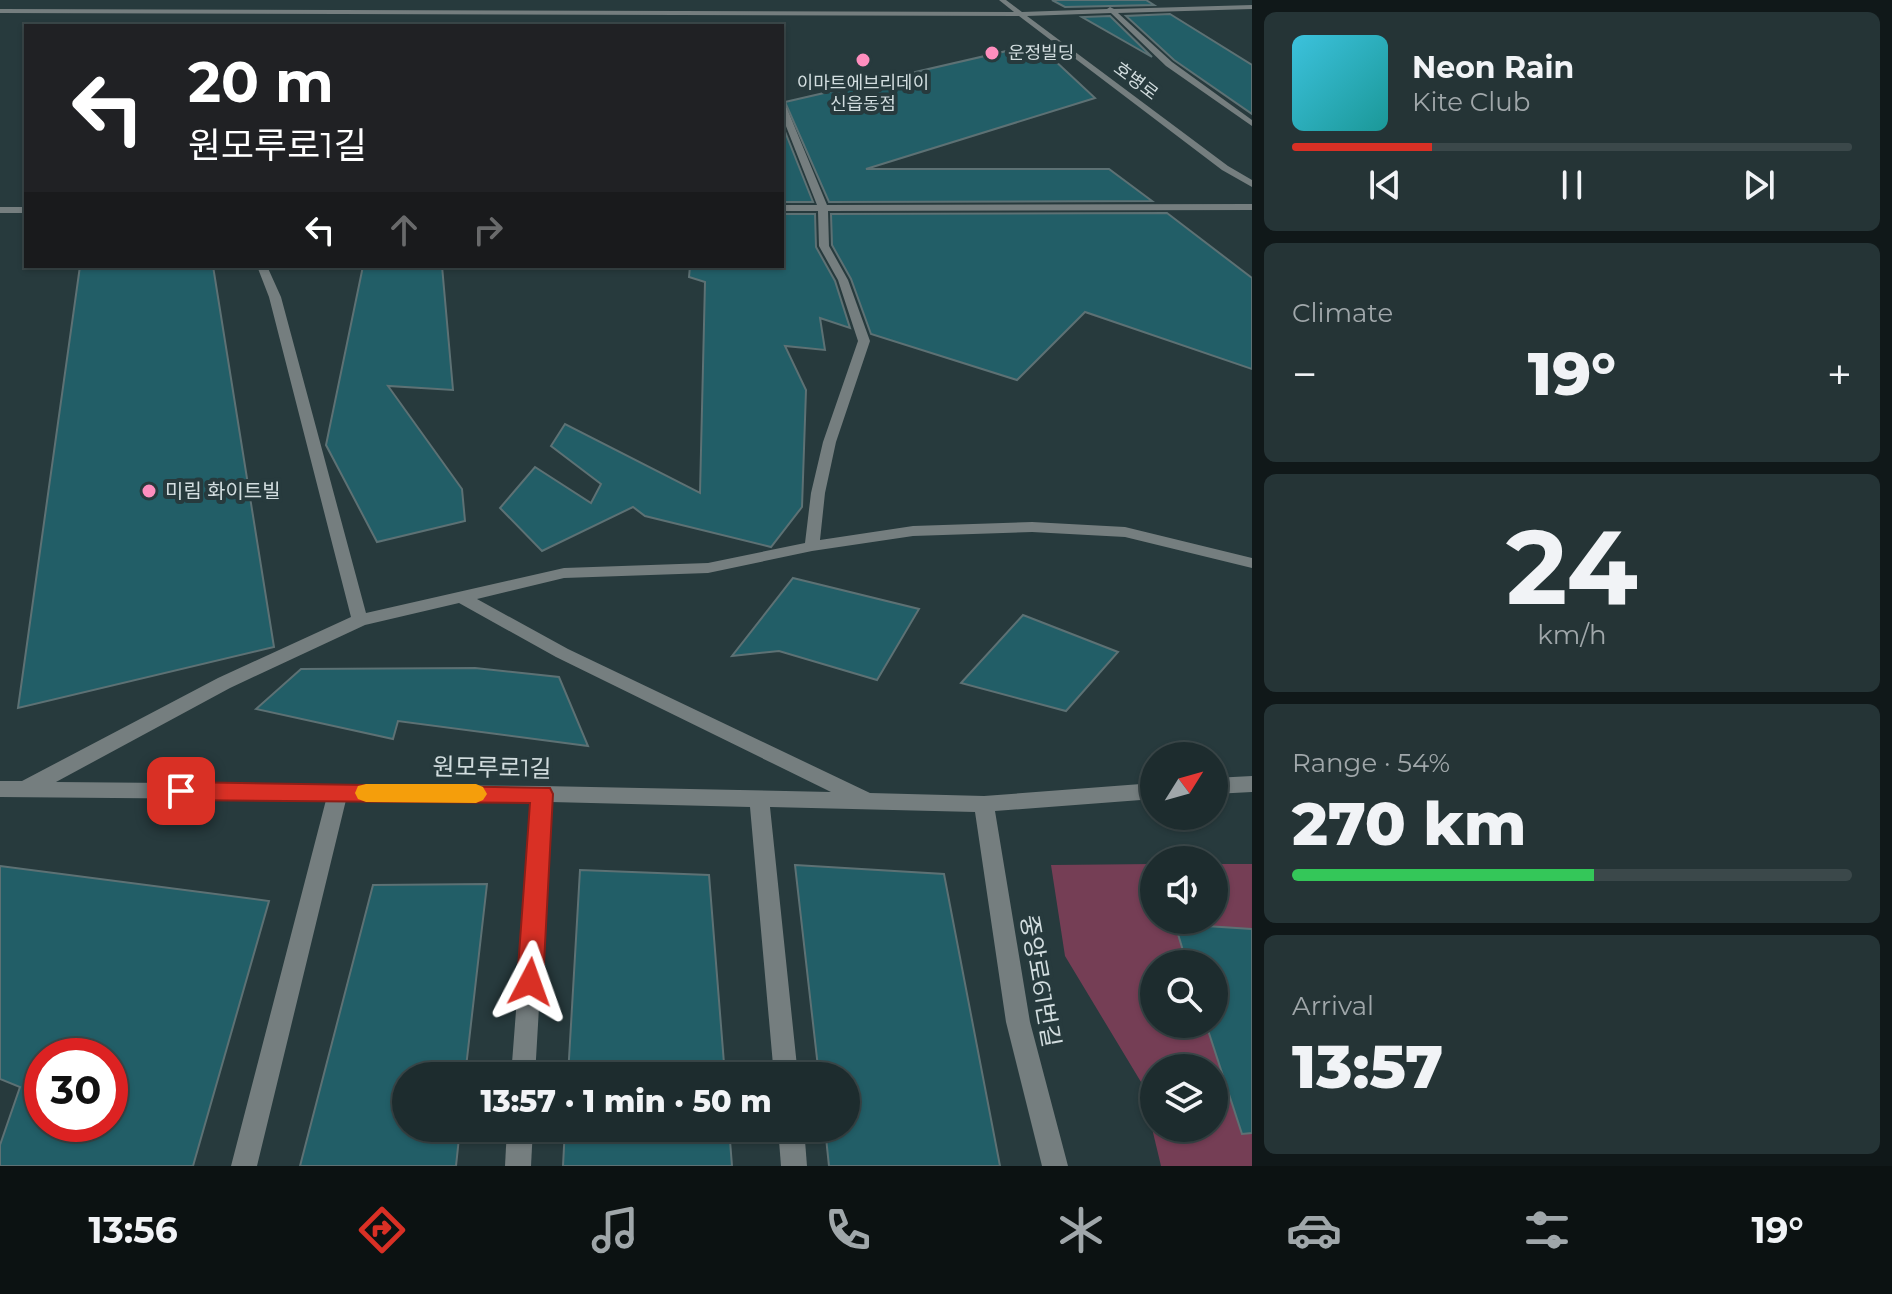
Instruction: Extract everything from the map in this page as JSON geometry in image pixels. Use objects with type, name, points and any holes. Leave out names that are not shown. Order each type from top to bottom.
[{"type":"street","points":[[255,13],[269,0]]},
{"type":"street","name":"호병로","points":[[1002,0],[1225,168],[1252,184]]},
{"type":"street","points":[[1099,0],[1169,64],[1252,124]]},
{"type":"street","points":[[0,11],[1021,14],[1252,7]]},
{"type":"street","points":[[745,14],[749,24]]},
{"type":"street","points":[[784,111],[823,208],[824,246],[843,280],[864,341],[843,393],[815,497],[812,546]]},
{"type":"street","points":[[784,208],[1252,207]]},
{"type":"street","points":[[0,210],[24,210]]},
{"type":"street","points":[[263,268],[275,297],[360,620]]},
{"type":"street","points":[[25,789],[224,683],[360,620],[564,573],[708,568],[812,546],[913,531],[1032,527],[1125,532],[1252,563]]},
{"type":"street","points":[[459,596],[562,653],[869,801]]},
{"type":"street","points":[[1228,785],[1252,784]]},
{"type":"street","name":"원모루로1길","points":[[0,789],[542,794],[984,804],[1140,792]]},
{"type":"street","points":[[244,1166],[338,792]]},
{"type":"street","points":[[524,1062],[542,794]]},
{"type":"street","points":[[759,799],[785,1062]]},
{"type":"street","name":"중앙로61번길","points":[[984,804],[1018,1022],[1055,1166]]},
{"type":"street","points":[[518,1166],[519,1142]]},
{"type":"street","points":[[792,1142],[794,1166]]},
{"type":"shaded area","points":[[1140,864],[1140,934],[1228,934],[1228,864],[1252,864],[1252,1166],[1161,1166],[1155,1142],[1228,1142],[1228,1054],[1140,1054],[1140,1080],[1065,956],[1051,865]]},
{"type":"building","points":[[1052,0],[1146,0],[1154,5],[1065,7]]},
{"type":"building","points":[[1170,14],[1252,65],[1252,114],[1174,60],[1126,16]]},
{"type":"building","points":[[1110,16],[1152,57],[1082,17]]},
{"type":"building","points":[[1037,44],[1095,98],[866,169],[1109,169],[1152,201],[829,202],[785,102]]},
{"type":"building","points":[[784,129],[813,202],[784,202]]},
{"type":"building","points":[[1167,213],[1252,278],[1252,369],[1085,312],[1017,380],[871,334],[851,279],[832,245],[831,214]]},
{"type":"building","points":[[784,214],[815,214],[816,247],[835,281],[850,328],[820,318],[825,350],[785,346],[806,390],[802,507],[771,547],[645,516],[633,507],[542,551],[500,508],[535,467],[591,503],[601,484],[551,446],[565,424],[700,493],[705,282],[689,277],[690,268],[784,268]]},
{"type":"building","name":"미림 화이트빌","points":[[80,268],[213,268],[274,647],[18,708]]},
{"type":"building","points":[[363,268],[442,268],[453,390],[388,386],[462,489],[465,521],[377,542],[326,445]]},
{"type":"building","points":[[793,578],[919,609],[877,680],[779,651],[732,656]]},
{"type":"building","points":[[1023,615],[1118,652],[1066,711],[961,683]]},
{"type":"building","points":[[475,668],[559,677],[588,746],[398,721],[393,739],[256,709],[301,669]]},
{"type":"building","points":[[795,865],[944,874],[1000,1166],[829,1166],[826,1142],[860,1142],[860,1062],[817,1062]]},
{"type":"building","points":[[0,866],[269,901],[193,1166],[0,1166],[0,1145],[20,1087],[0,1079]]},
{"type":"building","points":[[580,870],[709,875],[724,1062],[569,1062]]},
{"type":"building","points":[[487,884],[467,1062],[392,1062],[392,1142],[459,1142],[456,1166],[300,1166],[373,885]]},
{"type":"building","points":[[1228,927],[1252,929],[1252,1133],[1242,1134],[1228,1091],[1228,1054],[1216,1054],[1211,1038],[1228,1038],[1228,950],[1183,950],[1178,934],[1228,934]]},
{"type":"building","points":[[564,1142],[730,1142],[732,1166],[563,1166]]},
{"type":"slow traffic","points":[[366,793],[476,794]]},
{"type":"place","name":"운정빌딩","points":[[992,53]]},
{"type":"place","name":"이마트에브리데이 신읍동점","points":[[863,60]]},
{"type":"place","name":"미림 화이트빌","points":[[149,491]]},
{"type":"route","points":[[181,791],[542,794],[530,982]]}]
